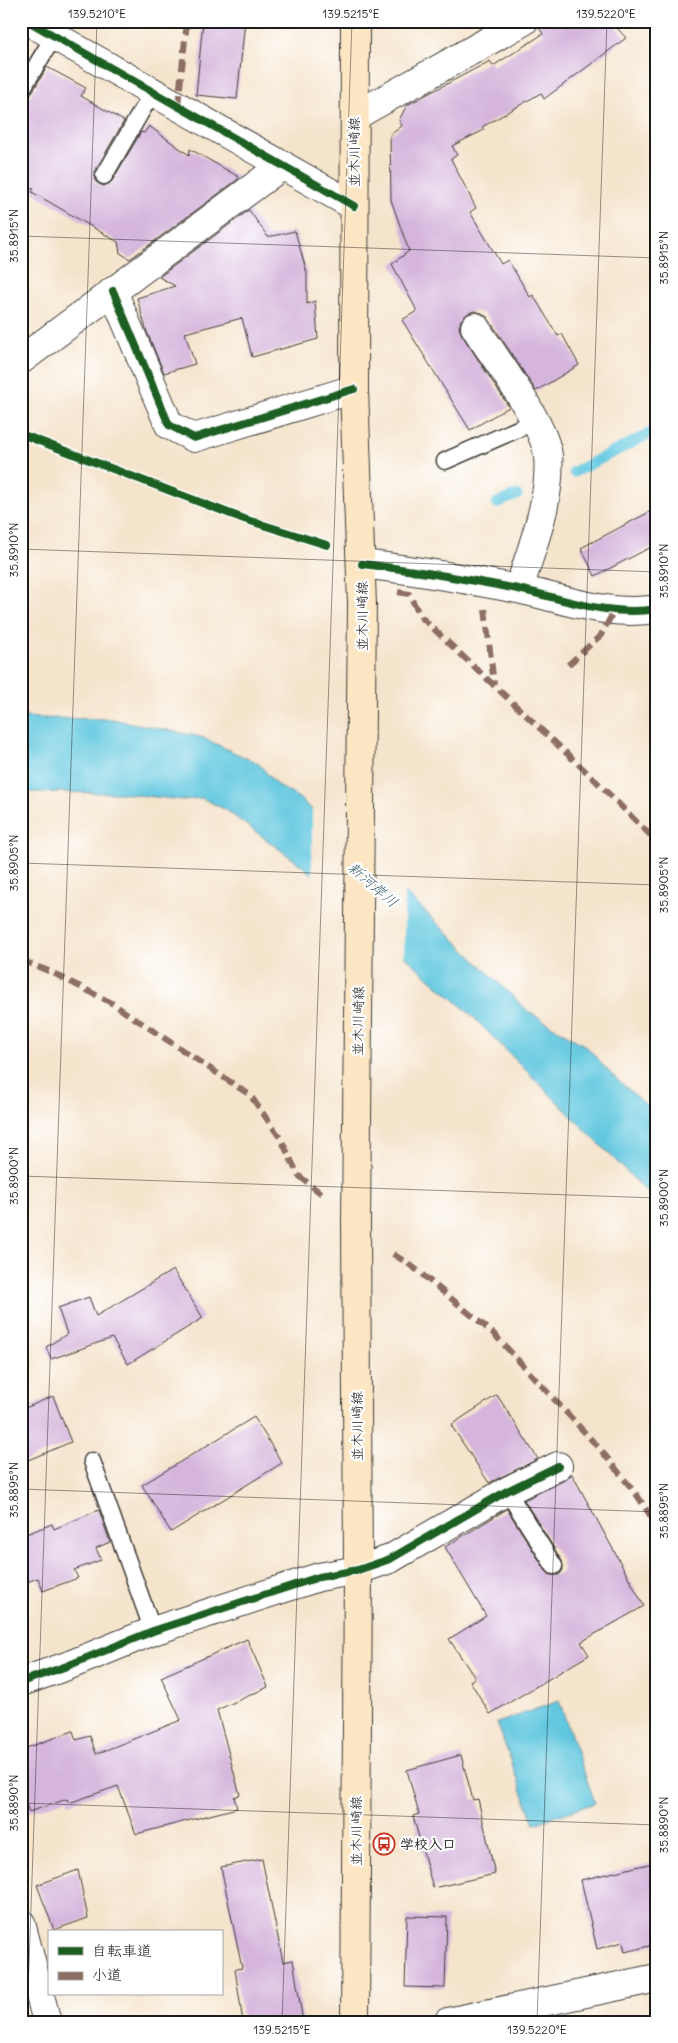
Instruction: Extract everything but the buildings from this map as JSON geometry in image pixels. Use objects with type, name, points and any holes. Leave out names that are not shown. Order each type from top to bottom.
[{"type":"main road","name":"並木川崎線","points":[[355,21],[354,389],[362,564],[356,1186],[358,1570],[355,2022]]},
{"type":"street","points":[[28,21],[354,206]]},
{"type":"street","points":[[354,116],[524,21]]},
{"type":"street","points":[[21,360],[284,165]]},
{"type":"street","points":[[113,291],[169,425],[194,438],[354,389]]},
{"type":"street","points":[[475,327],[536,421],[548,455],[545,502],[518,589]]},
{"type":"street","points":[[362,564],[518,589],[614,611],[636,612],[657,609]]},
{"type":"street","points":[[21,1682],[67,1666],[153,1631],[319,1578],[358,1570],[390,1559],[507,1491],[558,1466]]},
{"type":"street","points":[[21,1923],[46,2022]]},
{"type":"street","points":[[448,2022],[657,1978]]},
{"type":"lane","points":[[21,91],[54,36]]},
{"type":"lane","points":[[104,176],[153,92]]},
{"type":"lane","points":[[446,461],[536,421]]},
{"type":"lane","points":[[92,1460],[153,1631]]},
{"type":"lane","points":[[507,1491],[554,1566]]},
{"type":"water","name":"新河岸川","points":[[21,716],[112,719],[201,737],[259,764],[277,785],[299,798],[409,896],[529,1012],[587,1047],[610,1073],[657,1115],[657,1202],[469,1013],[301,865],[226,810],[202,798],[183,800],[119,793],[21,792]]},
{"type":"water","points":[[559,1701],[595,1803],[534,1824],[497,1723]]},
{"type":"pier","points":[[312,807],[404,888],[404,960],[312,878]]},
{"type":"waterway","points":[[574,472],[657,430]]},
{"type":"waterway","points":[[497,503],[517,495]]},
{"type":"marked path","points":[[178,106],[187,21]]},
{"type":"marked path","points":[[398,592],[409,594],[421,617],[593,778],[657,842]]},
{"type":"marked path","points":[[485,609],[494,684]]},
{"type":"marked path","points":[[568,665],[601,635],[614,611]]},
{"type":"marked path","points":[[21,960],[51,972],[110,1002],[250,1095],[281,1139],[298,1175],[323,1195]]},
{"type":"marked path","points":[[393,1254],[413,1267],[493,1333],[600,1449],[637,1495],[657,1526]]},
{"type":"cycle path","points":[[28,21],[354,206]]},
{"type":"cycle path","points":[[113,291],[169,425],[194,438],[354,389]]},
{"type":"cycle path","points":[[21,434],[244,519],[327,545]]},
{"type":"cycle path","points":[[362,564],[498,585],[604,609],[621,611],[657,609]]},
{"type":"cycle path","points":[[21,1682],[67,1666],[153,1631],[319,1577],[358,1570],[390,1559],[507,1491],[558,1466]]},
{"type":"place","name":"学校入口","points":[[384,1844]]}]
